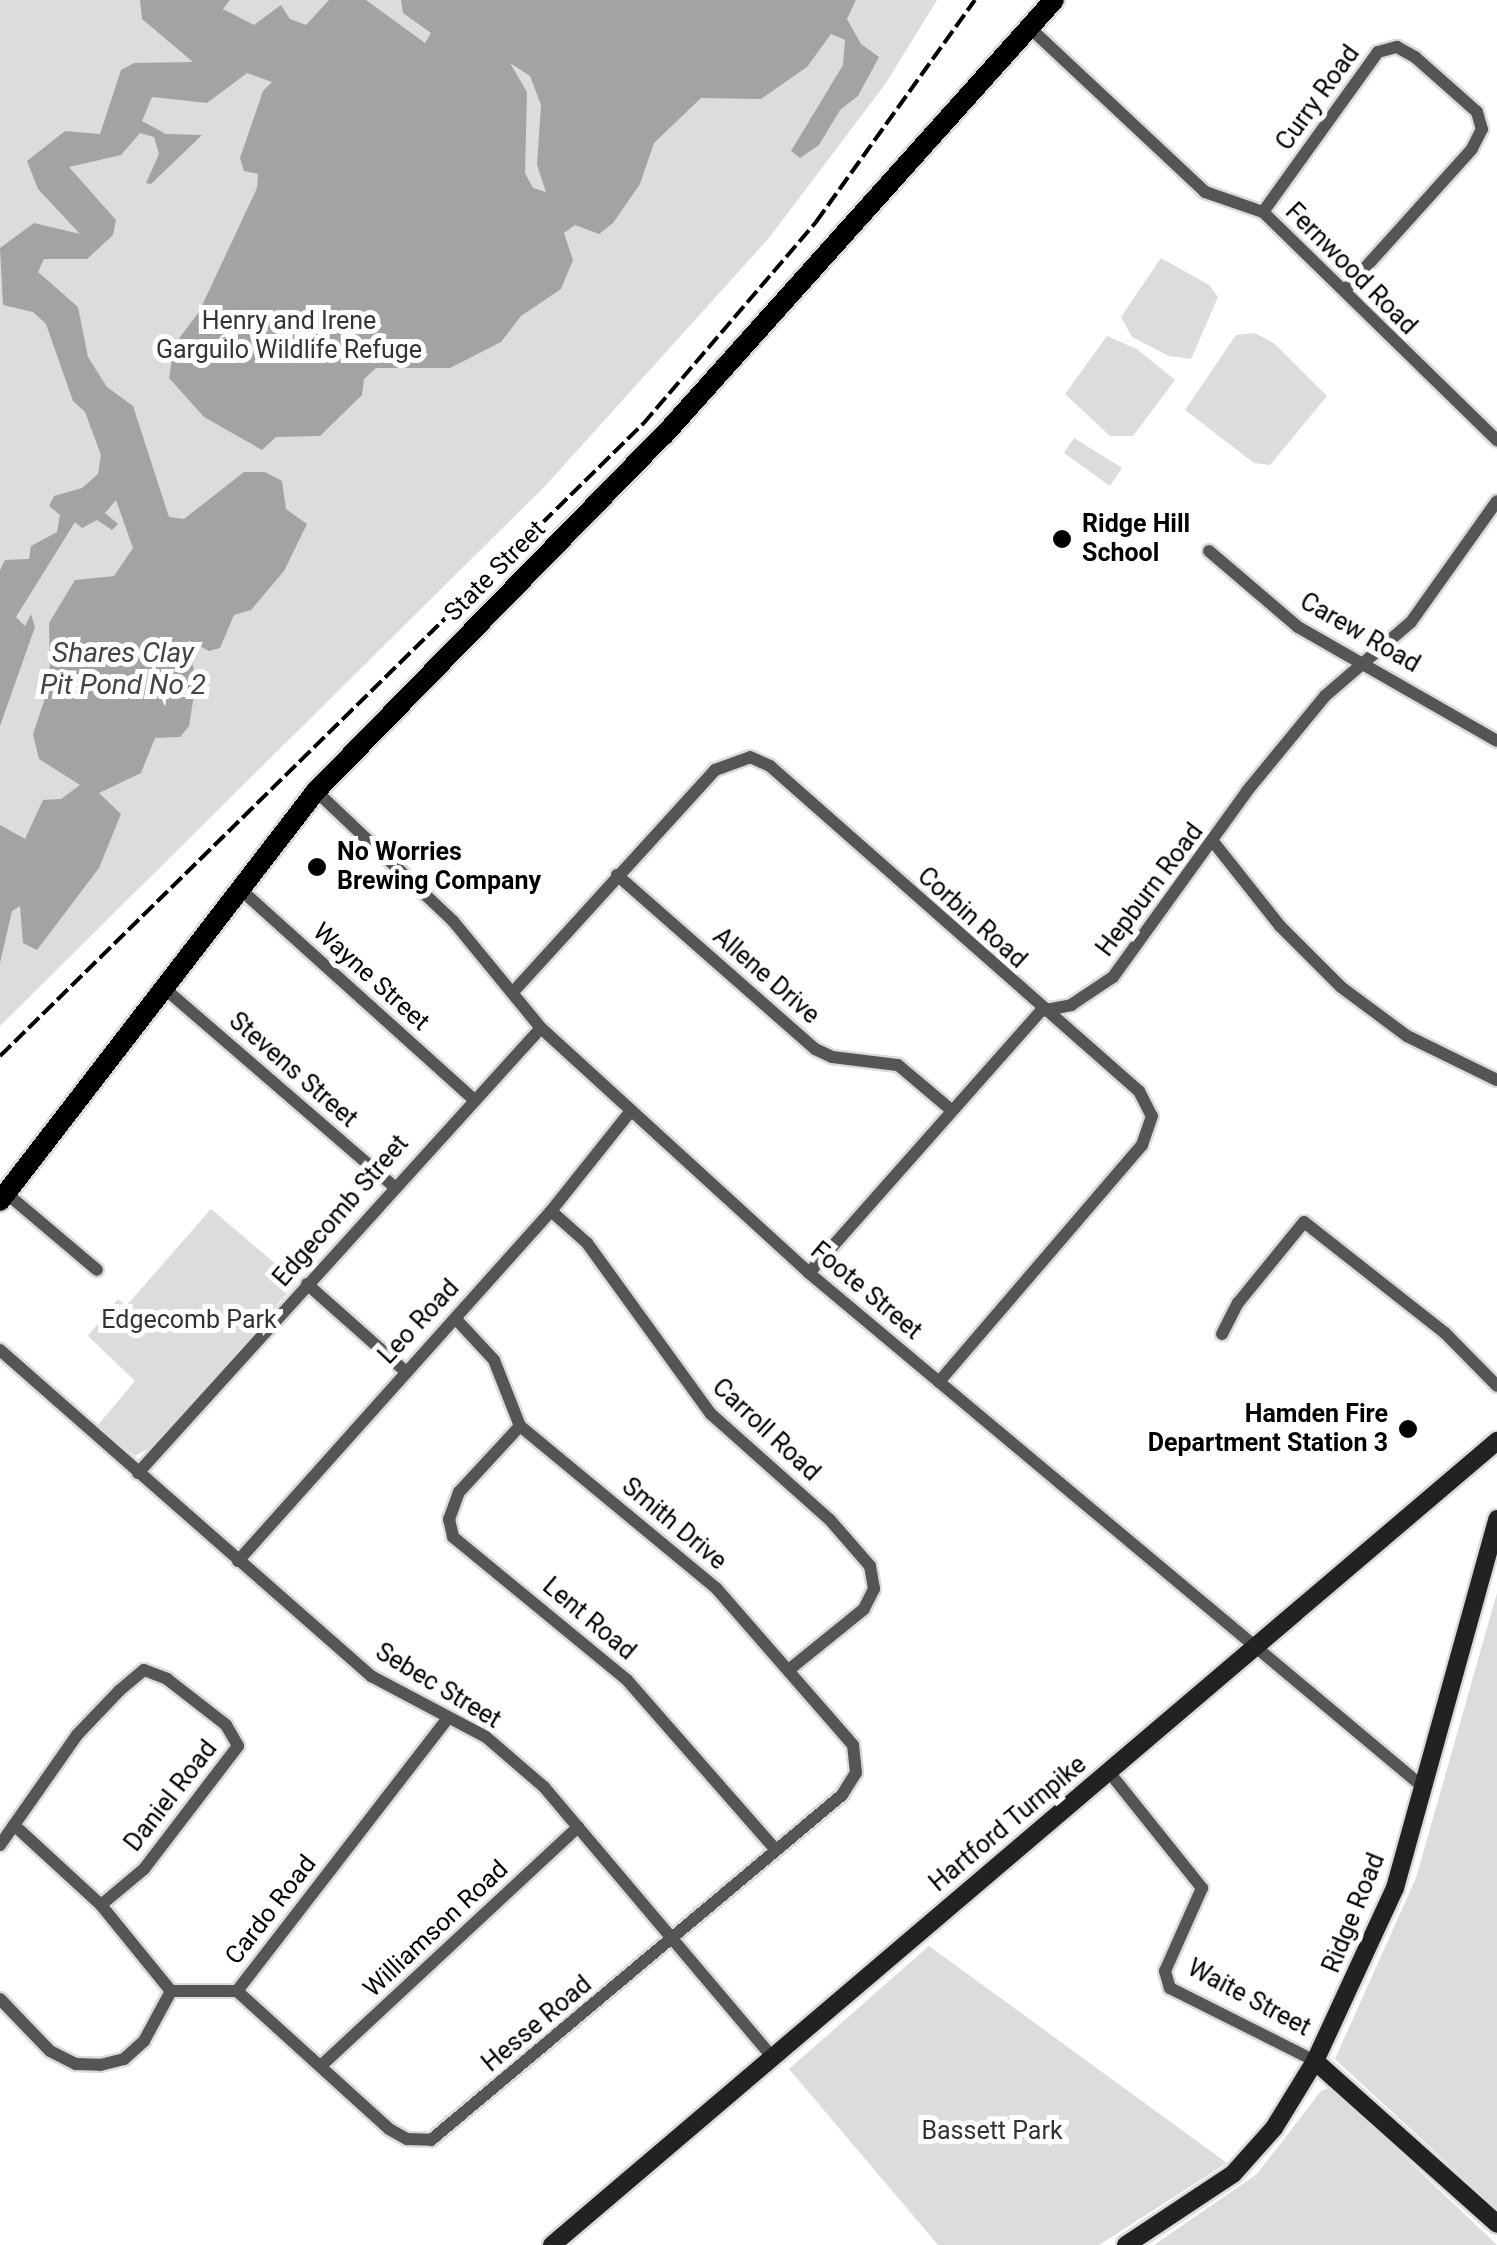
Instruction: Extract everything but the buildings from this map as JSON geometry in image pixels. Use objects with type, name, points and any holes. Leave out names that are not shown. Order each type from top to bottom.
[{"type":"main road","name":"State Street","points":[[3,1197],[316,791],[664,435],[1054,0]]},
{"type":"main road","name":"Hartford Turnpike","points":[[552,2245],[1497,1442]]},
{"type":"main road","name":"Ridge Road","points":[[1126,2245],[1233,2174],[1274,2128],[1316,2061],[1389,1906],[1497,1519]]},
{"type":"main road","name":"Waite Street","points":[[1316,2061],[1497,2224]]},
{"type":"street","name":"Fernwood Road","points":[[1030,28],[1205,192],[1263,212],[1345,290],[1387,339],[1497,440]]},
{"type":"street","name":"Curry Road","points":[[1263,212],[1378,52],[1397,47],[1415,57],[1478,112],[1482,129],[1472,149],[1345,290]]},
{"type":"street","name":"Hepburn Road","points":[[808,1273],[1042,1010],[1071,1004],[1112,977],[1215,844],[1247,791],[1324,696],[1411,622],[1497,501]]},
{"type":"street","name":"Carew Road","points":[[1210,551],[1298,627],[1497,740]]},
{"type":"street","name":"Corbin Road","points":[[514,991],[715,770],[738,758],[760,760],[1138,1091],[1150,1107],[1148,1136],[939,1382]]},
{"type":"street","name":"Foote Street","points":[[316,791],[452,921],[541,1028],[808,1273],[1424,1787]]},
{"type":"street","points":[[1215,844],[1280,926],[1341,987],[1407,1036],[1497,1080]]},
{"type":"street","name":"Allene Drive","points":[[618,875],[815,1049],[832,1058],[898,1065],[950,1109]]},
{"type":"street","name":"Wayne Street","points":[[240,889],[472,1098]]},
{"type":"street","name":"Stevens Street","points":[[164,988],[392,1186]]},
{"type":"street","name":"Edgecomb Street","points":[[138,1473],[392,1186],[541,1028]]},
{"type":"street","name":"Leo Road","points":[[238,1561],[404,1370],[551,1211],[630,1112]]},
{"type":"street","points":[[3,1197],[97,1270]]},
{"type":"street","name":"Carroll Road","points":[[551,1211],[587,1243],[711,1414],[830,1520],[870,1566],[874,1589],[864,1609],[790,1668]]},
{"type":"street","points":[[1222,1334],[1238,1303],[1304,1222],[1445,1333],[1497,1386]]},
{"type":"street","points":[[307,1284],[404,1370]]},
{"type":"street","name":"Smith Drive","points":[[454,1318],[494,1360],[520,1426],[716,1588],[790,1668],[853,1745],[856,1772]]},
{"type":"street","name":"Sebec Street","points":[[0,1350],[371,1676],[486,1737],[578,1827],[772,2058]]},
{"type":"street","name":"Lent Road","points":[[520,1426],[459,1492],[449,1518],[453,1537],[627,1680],[776,1850]]},
{"type":"street","name":"Daniel Road","points":[[0,1845],[78,1736],[144,1670],[167,1679],[226,1725],[238,1746],[227,1767],[144,1869],[100,1905]]},
{"type":"street","name":"Cardo Road","points":[[171,1991],[237,1991],[448,1718]]},
{"type":"street","name":"Hesse Road","points":[[237,1991],[324,2064],[396,2134],[432,2140],[842,1795],[856,1772]]},
{"type":"street","name":"Waite Street","points":[[1109,1772],[1202,1888],[1165,1971],[1170,1988],[1316,2061]]},
{"type":"street","points":[[0,1998],[50,2051],[76,2064],[100,2066],[124,2059],[144,2041],[171,1991],[100,1905],[14,1825]]},
{"type":"street","name":"Williamson Road","points":[[324,2064],[578,1827]]},
{"type":"green space","name":"Henry and Irene Garguilo Wildlife Refuge","points":[[0,0],[937,0],[886,83],[769,238],[546,485],[0,1026]]},
{"type":"green space","points":[[1161,258],[1209,285],[1218,297],[1191,359],[1169,356],[1132,337],[1121,317]]},
{"type":"green space","points":[[1255,333],[1275,344],[1327,396],[1270,465],[1254,463],[1185,410],[1236,335]]},
{"type":"green space","points":[[1107,336],[1137,349],[1175,380],[1133,436],[1110,436],[1065,394]]},
{"type":"green space","points":[[1074,438],[1122,468],[1110,486],[1064,453]]},
{"type":"green space","name":"Edgecomb Park","points":[[211,1209],[297,1282],[158,1443],[135,1456],[97,1426],[135,1381],[88,1336],[118,1299],[126,1306]]},
{"type":"green space","points":[[1497,1593],[1497,2209],[1335,2059],[1416,1878]]},
{"type":"green space","name":"Bassett Park","points":[[929,1946],[1227,2163],[1099,2245],[938,2245],[789,2069]]},
{"type":"green space","points":[[1331,2087],[1497,2245],[1154,2245],[1257,2174],[1321,2091]]},
{"type":"water","name":"Shares Clay Pit Pond No 2","points":[[140,0],[230,0],[223,9],[254,25],[281,5],[290,19],[306,25],[329,0],[366,0],[425,43],[431,33],[403,13],[401,0],[856,0],[847,19],[861,44],[879,57],[858,96],[840,110],[819,145],[800,158],[791,151],[843,65],[845,40],[831,34],[807,67],[761,99],[701,98],[654,143],[640,184],[613,223],[599,234],[575,225],[564,233],[573,260],[561,289],[521,316],[501,342],[450,368],[376,368],[364,379],[362,395],[320,436],[276,437],[262,450],[204,417],[169,378],[174,345],[199,312],[257,188],[258,174],[244,171],[240,158],[263,91],[272,82],[247,73],[207,103],[152,97],[142,121],[166,134],[202,135],[151,184],[146,183],[159,154],[154,137],[140,133],[121,155],[69,167],[116,220],[113,235],[87,259],[44,259],[38,272],[78,307],[88,357],[107,387],[133,406],[169,517],[184,519],[244,472],[265,472],[282,481],[286,509],[307,524],[284,571],[251,610],[234,615],[220,648],[209,651],[188,640],[196,682],[189,726],[180,737],[155,738],[141,773],[99,793],[121,814],[99,868],[37,950],[23,943],[20,906],[12,911],[0,963],[0,825],[25,839],[43,800],[61,799],[80,785],[39,759],[33,734],[50,683],[49,623],[75,580],[114,576],[133,548],[116,500],[105,513],[118,524],[112,530],[97,520],[82,528],[75,522],[16,617],[25,626],[31,614],[35,627],[0,726],[0,570],[5,560],[29,559],[31,546],[57,532],[60,515],[49,506],[54,496],[82,488],[98,474],[101,455],[85,412],[73,401],[46,324],[33,312],[3,305],[0,248],[34,223],[80,234],[38,189],[27,161],[65,131],[100,134],[121,70],[134,63],[193,62],[142,19]],"holes":[[[510,63],[530,76],[541,105],[537,165],[546,192],[533,188],[525,173],[527,92]]]},
{"type":"railway","points":[[0,1056],[643,424],[816,222],[975,0]]},
{"type":"place","name":"Ridge Hill School","points":[[1062,539]]},
{"type":"place","name":"No Worries Brewing Company","points":[[317,867]]},
{"type":"place","name":"Hamden Fire Department Station 3","points":[[1408,1429]]}]
